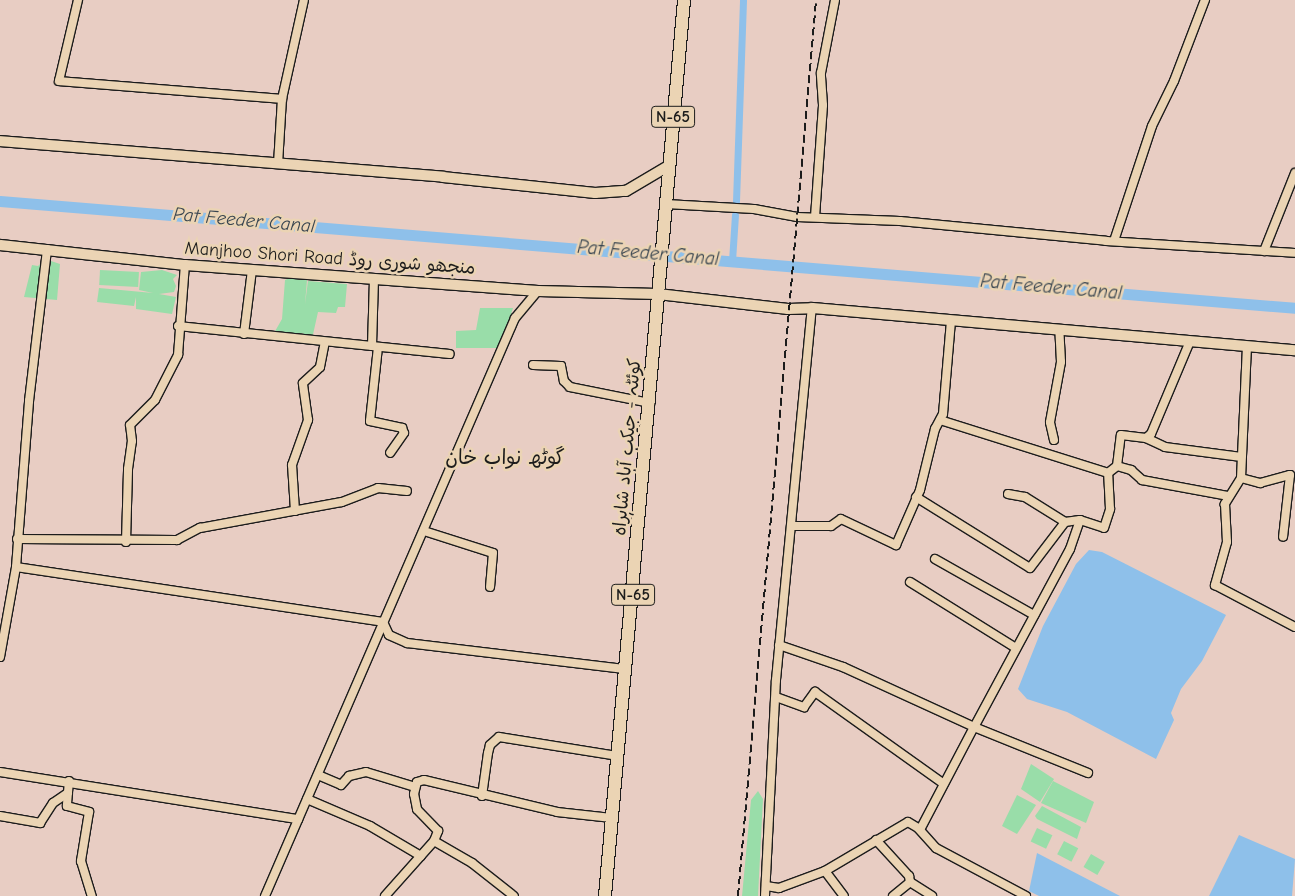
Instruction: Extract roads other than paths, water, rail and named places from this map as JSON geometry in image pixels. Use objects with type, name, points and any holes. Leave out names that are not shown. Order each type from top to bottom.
[{"type":"highway","name":"کوئٹہ - جیکب آباد شاہراہ","points":[[605,896],[650,403],[684,0]]},
{"type":"street","points":[[78,0],[59,81],[282,99]]},
{"type":"street","points":[[278,164],[282,99],[304,0]]},
{"type":"street","points":[[815,217],[823,105],[821,73],[836,0]]},
{"type":"street","points":[[1114,241],[1152,126],[1174,81],[1205,0]]},
{"type":"street","points":[[0,141],[595,193],[626,191],[670,165]]},
{"type":"street","points":[[1264,251],[1295,173]]},
{"type":"street","points":[[666,204],[754,209],[815,217],[900,221],[1114,241],[1264,251],[1293,251]]},
{"type":"street","name":"Manjhoo Shori Road منجھو شوری روڈ","points":[[0,245],[185,265],[538,290],[658,294],[788,309],[812,308],[1295,350]]},
{"type":"street","points":[[0,657],[16,568],[29,401],[47,249]]},
{"type":"street","points":[[126,542],[128,468],[132,441],[130,425],[155,400],[178,355],[178,326],[185,265]]},
{"type":"street","points":[[244,334],[252,270]]},
{"type":"street","points":[[374,279],[375,346],[370,421],[402,428],[404,433],[390,453]]},
{"type":"street","points":[[265,896],[515,318],[538,290]]},
{"type":"street","points":[[765,896],[779,645],[794,526],[812,308]]},
{"type":"street","points":[[794,526],[832,526],[841,519],[896,545],[916,497],[943,414],[951,320]]},
{"type":"street","points":[[178,326],[450,354]]},
{"type":"street","points":[[1054,440],[1050,422],[1061,362],[1059,329]]},
{"type":"street","points":[[1146,438],[1160,416],[1190,341]]},
{"type":"street","points":[[295,511],[292,465],[308,420],[303,383],[320,367],[325,342]]},
{"type":"street","points":[[1247,346],[1240,478],[1225,504],[1227,542],[1215,585],[1295,627]]},
{"type":"street","points":[[533,365],[561,366],[564,381],[570,387],[650,403]]},
{"type":"street","points":[[940,420],[1108,473]]},
{"type":"street","points":[[1108,473],[1117,466],[1121,435],[1146,438],[1165,447],[1241,457]]},
{"type":"street","points":[[1117,466],[1131,470],[1142,480],[1228,496]]},
{"type":"street","points":[[1008,494],[1025,497],[1065,522],[1080,520],[1104,528],[1110,509],[1108,473]]},
{"type":"street","points":[[1240,478],[1260,483],[1290,475],[1283,537]]},
{"type":"street","points":[[17,539],[126,542],[177,540],[200,528],[342,502],[378,488],[407,491]]},
{"type":"street","points":[[916,497],[1030,568],[1065,522]]},
{"type":"street","points":[[920,830],[1070,549],[1080,520]]},
{"type":"street","points":[[424,531],[493,553],[490,587]]},
{"type":"street","points":[[936,559],[1034,615]]},
{"type":"street","points":[[16,568],[383,622]]},
{"type":"street","points":[[910,582],[1016,648]]},
{"type":"street","points":[[383,622],[389,635],[407,643],[626,669]]},
{"type":"street","points":[[779,645],[843,667],[974,727],[1088,773]]},
{"type":"street","points":[[776,697],[804,707],[815,692],[944,784]]},
{"type":"street","points":[[482,796],[490,745],[499,737],[618,756]]},
{"type":"street","points":[[0,772],[69,781],[298,819]]},
{"type":"street","points":[[318,775],[341,785],[349,776],[366,772],[415,787]]},
{"type":"street","points":[[415,787],[424,780],[482,796],[557,812],[612,818]]},
{"type":"street","points":[[69,781],[67,806],[89,812],[81,861],[92,896]]},
{"type":"street","points":[[385,896],[422,856],[434,841],[438,831],[417,809],[415,787]]},
{"type":"street","points":[[0,816],[40,823],[53,803],[68,793]]},
{"type":"street","points":[[307,799],[370,826],[422,856]]},
{"type":"street","points":[[766,886],[779,888],[825,871],[908,822],[920,830],[936,848],[1026,896]]},
{"type":"street","points":[[876,840],[909,876],[910,882],[932,896]]},
{"type":"street","points":[[434,841],[472,864],[514,896]]},
{"type":"street","points":[[825,871],[844,896]]},
{"type":"street","points":[[893,896],[910,882]]},
{"type":"water","points":[[1089,550],[1102,552],[1226,615],[1202,661],[1181,689],[1171,713],[1174,720],[1156,759],[1067,712],[1027,699],[1018,689],[1043,626],[1076,564]]},
{"type":"water","points":[[1239,835],[1295,859],[1292,896],[1209,896]]},
{"type":"water","points":[[1037,853],[1120,896],[1039,896],[1029,891]]},
{"type":"waterway","points":[[736,201],[743,0]]},
{"type":"waterway","name":"Pat Feeder Canal","points":[[0,201],[1295,308]]},
{"type":"waterway","points":[[732,261],[735,215]]},
{"type":"railway","points":[[738,896],[816,0]]},
{"type":"district","name":"گوٹھ نواب خان","points":[[505,457]]}]
